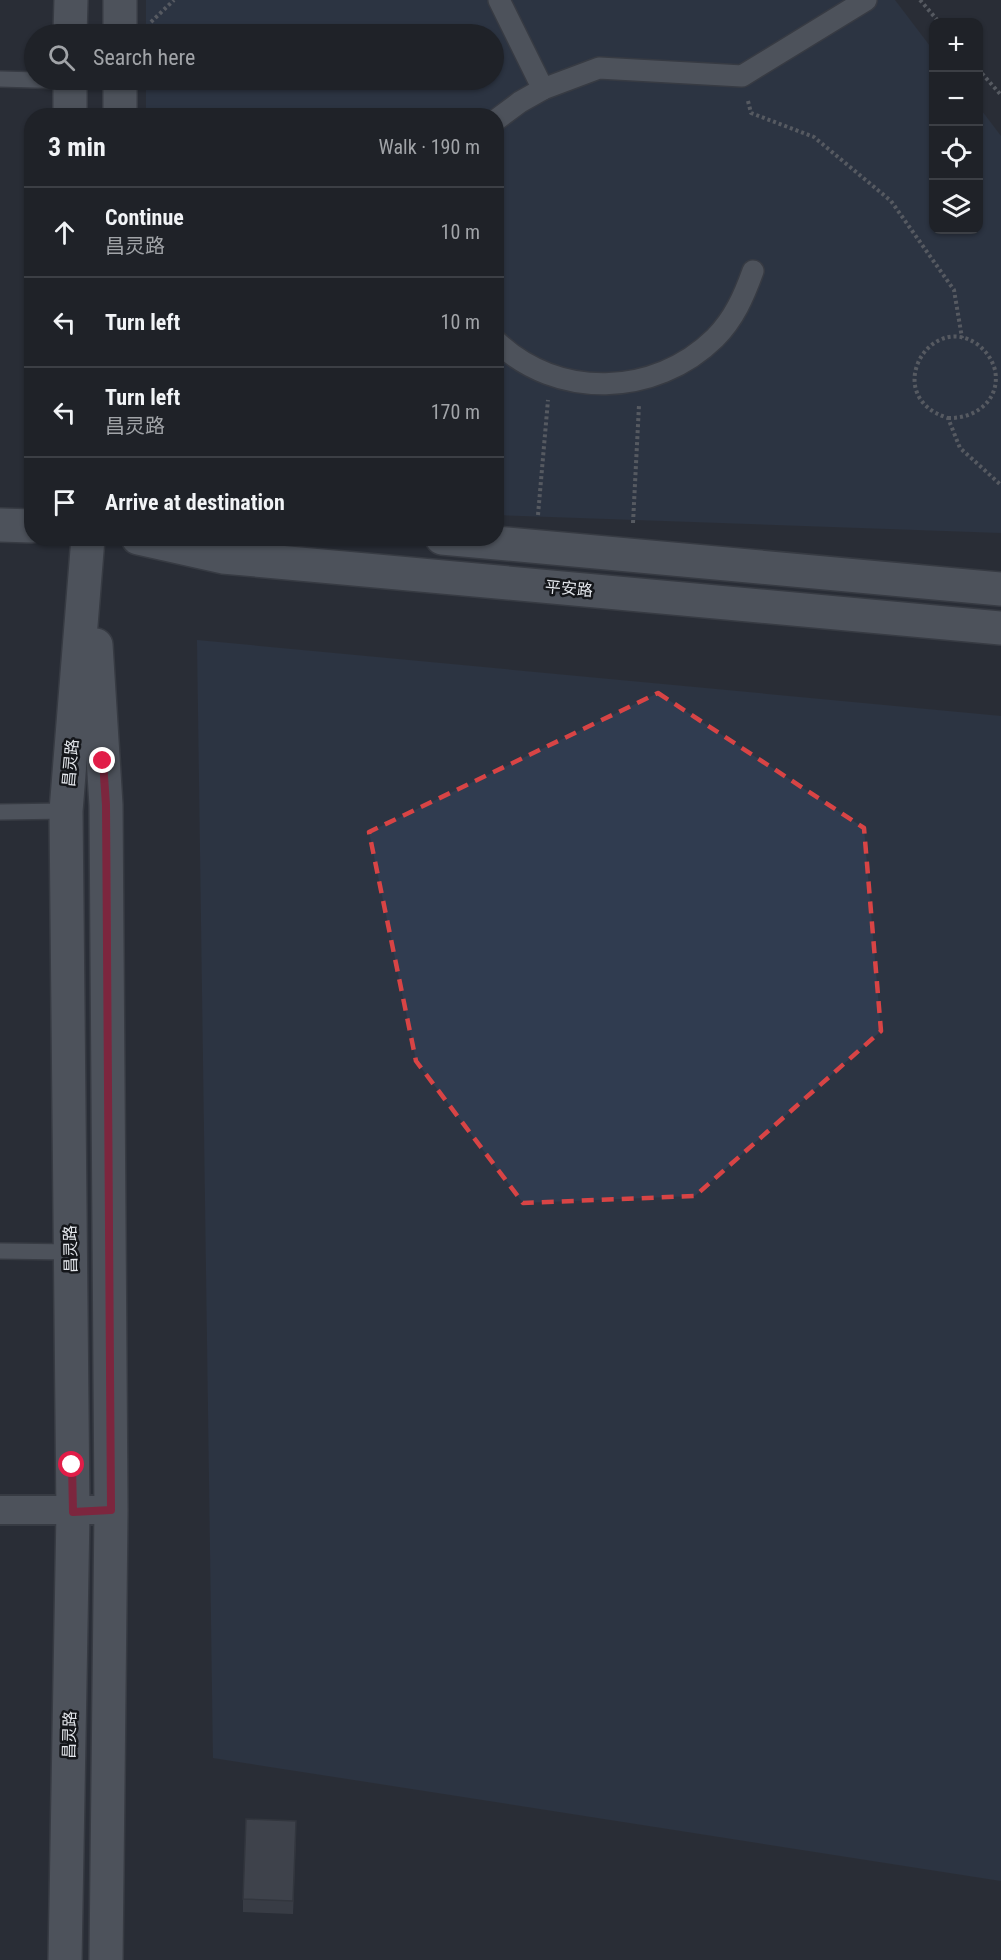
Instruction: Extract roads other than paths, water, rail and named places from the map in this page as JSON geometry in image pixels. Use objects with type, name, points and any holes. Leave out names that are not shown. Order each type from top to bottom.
[{"type":"main road","points":[[70,24],[71,0]]},
{"type":"main road","points":[[120,0],[130,24]]},
{"type":"main road","points":[[70,90],[70,108]]},
{"type":"main road","points":[[120,90],[120,108]]},
{"type":"main road","points":[[0,525],[24,526]]},
{"type":"main road","points":[[504,544],[1001,589]]},
{"type":"main road","name":"昌灵路","points":[[65,1960],[73,1512],[66,811],[88,546]]},
{"type":"main road","name":"昌灵路","points":[[90,546],[106,805],[111,1510],[106,1960]]},
{"type":"main road","name":"平安路","points":[[174,546],[223,557],[1001,628]]},
{"type":"street","points":[[499,0],[543,89]]},
{"type":"street","points":[[504,114],[543,89],[599,68],[742,76],[866,0]]},
{"type":"street","points":[[504,347],[527,364],[550,375],[601,385],[640,380],[675,368],[716,337],[744,296],[753,271]]},
{"type":"street","points":[[0,1510],[73,1512],[111,1510]]},
{"type":"lane","points":[[0,79],[24,79]]},
{"type":"lane","points":[[0,812],[66,811]]},
{"type":"lane","points":[[0,1251],[70,1252]]}]
